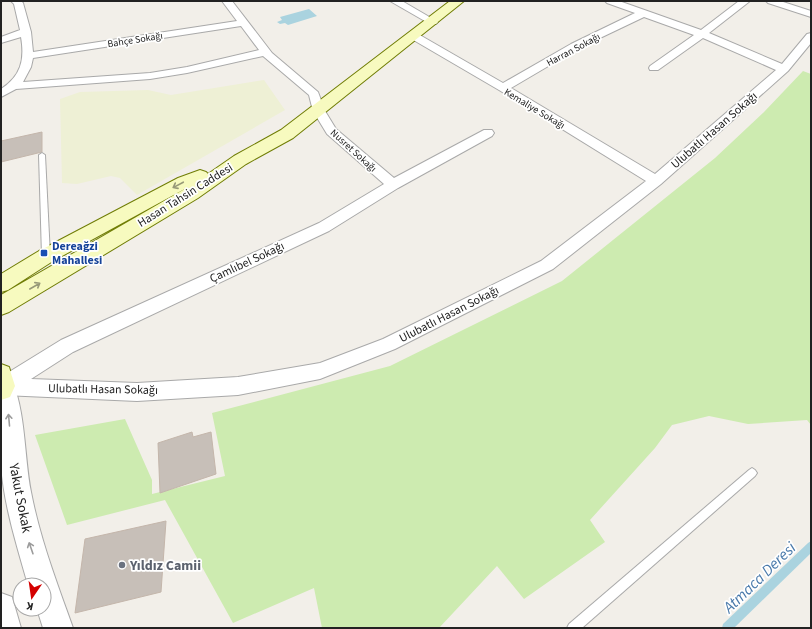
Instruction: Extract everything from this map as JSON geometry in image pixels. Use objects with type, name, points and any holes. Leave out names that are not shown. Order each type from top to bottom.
[{"type":"main road","points":[[240,160],[287,134],[319,111],[458,1]]},
{"type":"main road","name":"Hasan Tahsin Caddesi","points":[[1,284],[46,256],[184,182],[240,160]]},
{"type":"main road","name":"Hasan Tahsin Caddesi","points":[[1,306],[192,194],[240,160]]},
{"type":"street","name":"Nusret Sokağı","points":[[227,1],[265,52],[314,94],[319,111],[331,131],[393,185]]},
{"type":"street","points":[[395,1],[433,22]]},
{"type":"street","points":[[610,1],[702,34],[784,69]]},
{"type":"street","points":[[654,68],[745,1]]},
{"type":"street","points":[[771,1],[811,14]]},
{"type":"street","points":[[1,94],[22,76],[27,56],[26,32],[20,2]]},
{"type":"street","points":[[631,8],[642,2]]},
{"type":"street","name":"Harran Sokağı","points":[[503,88],[575,46],[644,13]]},
{"type":"street","name":"Bahçe Sokağı","points":[[27,56],[243,23]]},
{"type":"street","points":[[1,40],[26,32]]},
{"type":"street","name":"Kemaliye Sokağı","points":[[414,36],[656,181]]},
{"type":"street","name":"Ulubatlı Hasan Sokağı","points":[[2,383],[137,392],[238,386],[320,371],[389,344],[547,264],[656,181],[784,69],[809,41]]},
{"type":"street","points":[[12,86],[41,86],[150,76],[187,70],[265,52]]},
{"type":"street","name":"Çamlıbel Sokağı","points":[[2,383],[66,346],[324,226],[393,185],[488,133]]},
{"type":"street","name":"Yakut Sokak","points":[[2,383],[8,408],[18,492],[28,538],[41,577]]},
{"type":"street","points":[[1,608],[6,628]]},
{"type":"street","name":"Yakut Sokak","points":[[52,610],[58,628]]},
{"type":"lane","points":[[42,155],[46,256]]},
{"type":"lane","points":[[573,628],[752,473]]},
{"type":"green space","points":[[803,71],[811,74],[811,425],[807,420],[748,424],[709,416],[672,425],[655,448],[590,520],[605,542],[524,599],[497,566],[439,628],[322,628],[314,588],[233,623],[165,500],[67,525],[35,435],[125,419],[152,480],[152,494],[225,476],[212,413],[390,366],[562,281],[715,158],[764,112]]},
{"type":"green space","points":[[264,80],[285,110],[137,195],[120,178],[111,176],[77,184],[62,183],[60,99],[80,92],[148,90],[171,95]]},
{"type":"water","points":[[309,9],[317,16],[288,25],[277,22],[282,20],[280,17]]},
{"type":"building","points":[[42,132],[42,152],[1,162],[1,141]]},
{"type":"building","points":[[192,432],[193,437],[211,432],[216,474],[160,493],[158,443]]},
{"type":"building","name":"Yıldız Camii","points":[[166,521],[161,592],[75,613],[85,539]]},
{"type":"waterway","name":"Atmaca Deresi","points":[[727,628],[811,546]]},
{"type":"place","name":"Dereağzi Mahallesi","points":[[44,253]]},
{"type":"place","name":"Yıldız Camii","points":[[122,565]]}]
